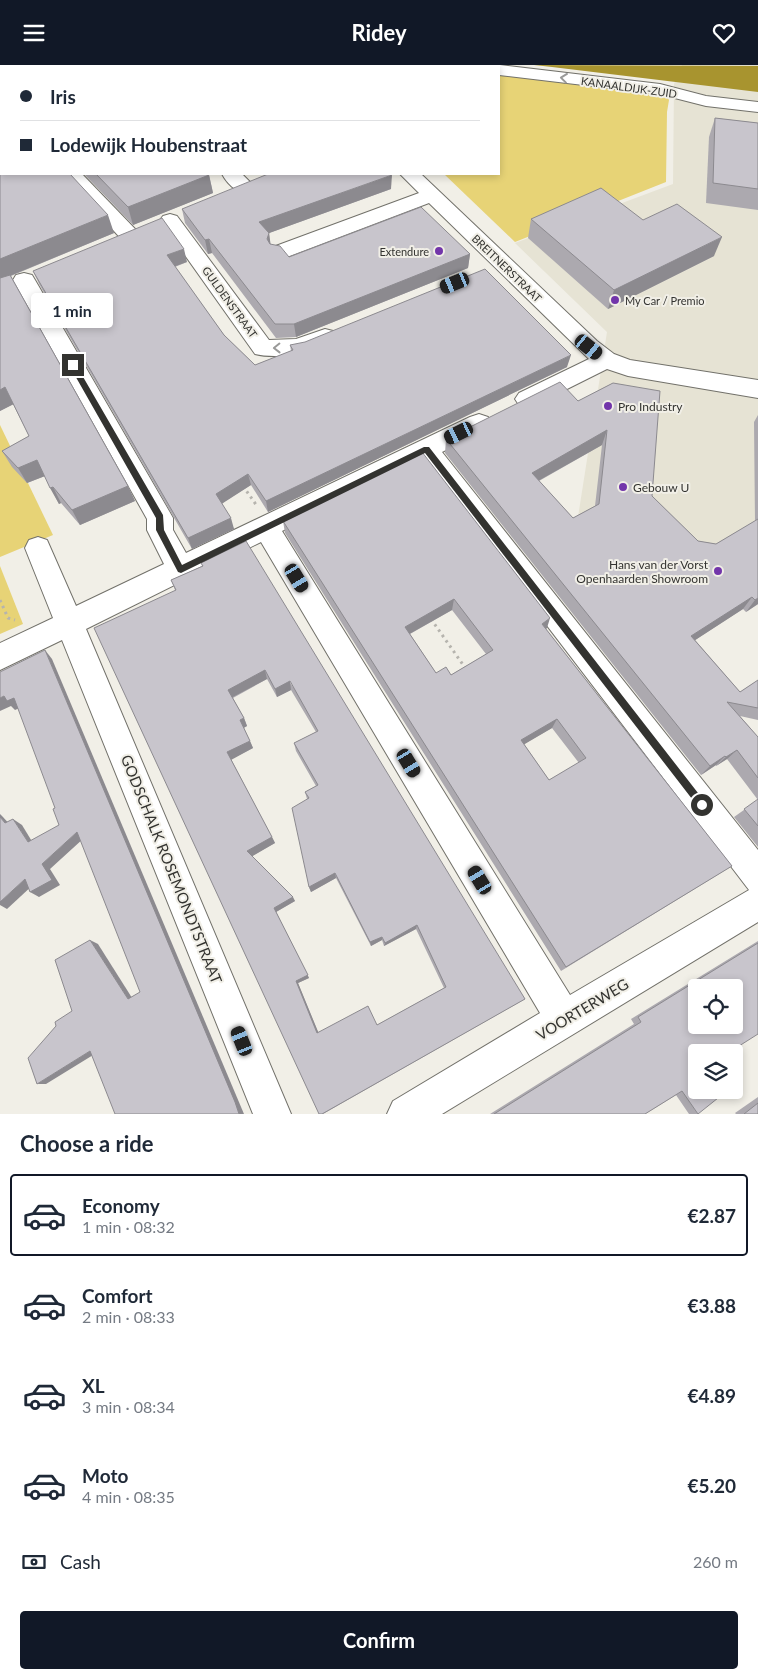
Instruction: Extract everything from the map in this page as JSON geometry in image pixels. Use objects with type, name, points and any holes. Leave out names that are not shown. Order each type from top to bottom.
[{"type":"street","name":"KANAALDIJK-ZUID","points":[[500,70],[660,89],[706,101],[758,107]]},
{"type":"street","points":[[73,175],[158,225]]},
{"type":"street","points":[[232,175],[246,188]]},
{"type":"street","name":"BREITNERSTRAAT","points":[[411,175],[589,347],[606,360]]},
{"type":"street","points":[[280,252],[432,195]]},
{"type":"street","points":[[108,246],[158,225]]},
{"type":"street","name":"GULDENSTRAAT","points":[[158,225],[263,348],[298,347],[343,329]]},
{"type":"street","points":[[478,273],[502,264]]},
{"type":"street","points":[[24,280],[160,517],[160,530],[181,570]]},
{"type":"street","points":[[0,657],[269,527],[606,360],[640,371],[758,389]]},
{"type":"street","points":[[426,449],[758,877]]},
{"type":"street","points":[[269,527],[564,1019]]},
{"type":"street","name":"GODSCHALK ROSEMONDTSTRAAT","points":[[38,548],[71,623],[272,1114]]},
{"type":"street","name":"VOORTERWEG","points":[[406,1114],[758,903]]},
{"type":"path","points":[[441,269],[462,291]]},
{"type":"path","points":[[238,480],[269,527]]},
{"type":"path","points":[[427,613],[472,677]]},
{"type":"shaded area","points":[[534,65],[758,66],[758,92],[552,67]]},
{"type":"shaded area","points":[[682,65],[758,65],[758,576],[578,517],[607,332],[515,243],[673,184],[674,84]]},
{"type":"shaded area","points":[[500,74],[666,95],[669,100],[667,112],[666,182],[515,242],[445,175],[500,175]]},
{"type":"shaded area","points":[[0,425],[53,535],[0,557]]},
{"type":"shaded area","points":[[0,566],[23,624],[0,634]]},
{"type":"building","points":[[715,118],[758,123],[758,189],[713,183]]},
{"type":"building","points":[[0,175],[71,175],[108,215],[0,259]]},
{"type":"building","points":[[97,175],[209,175],[128,207]]},
{"type":"building","points":[[266,175],[392,175],[259,222],[269,233],[267,239],[270,244],[280,246],[289,257],[421,207],[470,254],[294,324],[275,324],[209,239],[205,240],[182,209]]},
{"type":"building","points":[[601,188],[643,220],[677,204],[722,237],[614,290],[531,219]]},
{"type":"building","points":[[162,218],[184,249],[167,255],[224,335],[255,365],[293,350],[290,345],[305,342],[485,269],[571,355],[266,501],[248,474],[216,494],[231,518],[188,538],[33,271]]},
{"type":"building","points":[[10,275],[128,486],[72,510],[53,487],[50,488],[37,460],[18,468],[2,451],[29,436],[5,387],[0,390],[0,278]]},
{"type":"building","points":[[560,382],[578,401],[613,383],[660,391],[652,496],[698,541],[716,544],[758,519],[758,598],[755,600],[752,597],[691,636],[740,692],[758,680],[758,708],[727,702],[758,737],[758,778],[737,750],[710,766],[446,439]],"holes":[[[607,430],[599,504],[573,518],[532,473]]]},
{"type":"building","points":[[422,452],[550,618],[542,624],[732,866],[566,967],[283,521]],"holes":[[[454,599],[493,650],[451,675],[446,667],[436,673],[405,627]],[[557,719],[586,758],[549,780],[521,740]]]},
{"type":"building","points":[[246,541],[525,999],[322,1114],[319,1114],[94,628],[176,590],[171,580],[203,566],[201,563]],"holes":[[[265,670],[275,689],[290,681],[318,731],[294,743],[318,785],[305,792],[309,798],[292,808],[309,887],[335,873],[370,942],[382,937],[385,943],[417,925],[446,987],[377,1025],[368,1006],[317,1033],[296,981],[308,975],[274,908],[293,897],[247,851],[272,837],[227,752],[250,741],[240,720],[244,718],[228,690]]]},
{"type":"building","points":[[45,650],[239,1114],[115,1114],[90,1051],[37,1084],[28,1058],[56,1026],[55,1022],[72,1011],[55,960],[90,940],[128,999],[140,992],[77,832],[42,864],[52,880],[30,892],[25,879],[0,902],[0,817],[5,823],[13,819],[28,842],[59,825],[53,809],[55,808],[14,698],[7,701],[4,696],[0,698],[0,672]]},
{"type":"building","points":[[758,799],[758,826],[744,809]]},
{"type":"building","points":[[758,943],[758,1034],[742,1044],[688,1044],[688,1099],[717,1099],[698,1114],[682,1091],[645,1114],[494,1114],[641,1022],[638,1017],[688,986],[688,1034],[743,1034],[743,979],[700,979]]},
{"type":"building","points":[[758,1103],[758,1114],[744,1114]]},
{"type":"place","name":"Extendure","points":[[439,251]]},
{"type":"place","name":"My Car / Premio","points":[[615,300]]},
{"type":"place","name":"Pro Industry","points":[[608,406]]},
{"type":"place","name":"Gebouw U","points":[[623,487]]},
{"type":"place","name":"Hans van der Vorst Openhaarden Showroom","points":[[718,571]]},
{"type":"route","points":[[73,365],[160,517],[160,530],[181,570],[426,449],[702,805]]}]
